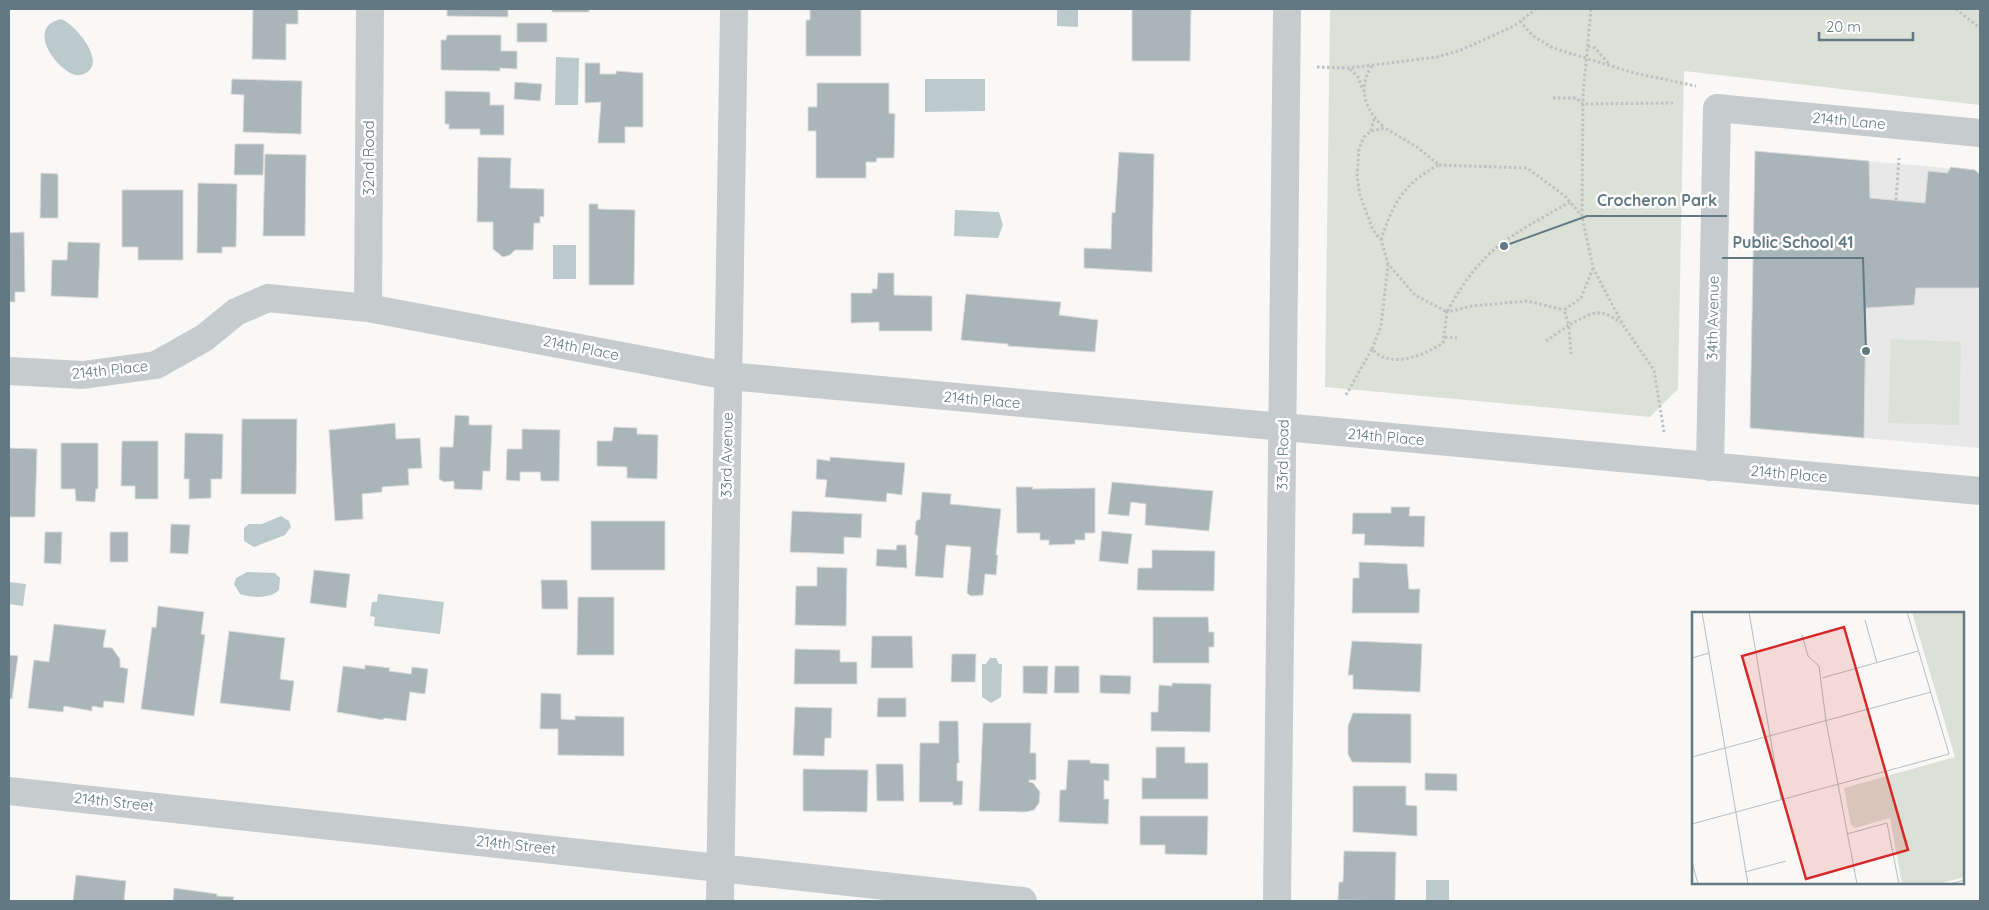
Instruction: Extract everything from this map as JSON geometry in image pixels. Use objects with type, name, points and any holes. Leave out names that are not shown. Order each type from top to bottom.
[{"type":"street","name":"32nd Road","points":[[368,308],[370,9]]},
{"type":"street","name":"33rd Avenue","points":[[720,901],[734,9]]},
{"type":"street","name":"33rd Road","points":[[1277,901],[1284,428],[1287,9]]},
{"type":"street","name":"214th Lane","points":[[1717,108],[1980,133]]},
{"type":"street","name":"34th Avenue","points":[[1710,467],[1717,108]]},
{"type":"street","name":"214th Place","points":[[9,371],[82,375],[156,365],[204,338],[236,312],[268,298],[368,308],[728,376],[1980,491]]},
{"type":"street","name":"214th Street","points":[[9,791],[1024,901]]},
{"type":"path","points":[[1287,65],[1350,68],[1437,57],[1496,34],[1520,21],[1536,9]]},
{"type":"path","points":[[1592,9],[1583,104],[1582,216],[1593,268],[1623,325],[1654,370],[1664,432]]},
{"type":"path","points":[[1956,9],[1980,28]]},
{"type":"path","points":[[1520,21],[1533,36],[1553,48],[1609,65],[1696,86]]},
{"type":"path","points":[[1588,46],[1595,48],[1609,65]]},
{"type":"path","points":[[1363,90],[1365,77],[1372,66]]},
{"type":"path","points":[[1350,68],[1358,77],[1374,119],[1385,128],[1417,147],[1439,165]]},
{"type":"path","points":[[1553,98],[1576,98],[1583,104],[1674,103]]},
{"type":"path","points":[[1371,131],[1374,119]]},
{"type":"path","points":[[1346,395],[1372,349],[1381,326],[1388,264],[1381,240],[1369,221],[1360,195],[1357,176],[1359,149],[1364,137],[1371,131],[1385,128]]},
{"type":"path","points":[[1896,200],[1899,158]]},
{"type":"path","points":[[1381,240],[1396,201],[1411,182],[1439,165],[1527,168],[1570,202],[1582,216]]},
{"type":"path","points":[[1372,349],[1384,357],[1411,358],[1426,353],[1443,343],[1447,312],[1477,264],[1516,231],[1570,202]]},
{"type":"path","points":[[1388,264],[1415,295],[1447,312],[1472,306],[1527,301],[1564,310],[1581,298],[1593,268]]},
{"type":"path","points":[[1564,310],[1569,325],[1571,354]]},
{"type":"path","points":[[1546,341],[1594,311],[1610,314],[1623,325]]},
{"type":"path","points":[[1445,337],[1457,338]]},
{"type":"shaded area","points":[[1057,9],[1078,9],[1078,27],[1057,26]]},
{"type":"shaded area","points":[[1330,9],[1980,9],[1980,105],[1684,71],[1678,389],[1650,417],[1325,387]]},
{"type":"shaded area","points":[[61,19],[75,29],[82,37],[92,56],[93,64],[89,71],[80,75],[73,74],[56,61],[45,42],[45,32],[50,24]]},
{"type":"shaded area","points":[[556,57],[579,58],[578,105],[555,105]]},
{"type":"shaded area","points":[[925,79],[985,79],[985,111],[925,112]]},
{"type":"shaded area","points":[[1755,151],[1980,171],[1980,448],[1750,428]]},
{"type":"shaded area","points":[[955,210],[999,212],[1003,225],[998,238],[954,236]]},
{"type":"shaded area","points":[[553,245],[576,245],[576,279],[553,279]]},
{"type":"shaded area","points":[[1891,339],[1961,342],[1959,425],[1888,423]]},
{"type":"shaded area","points":[[281,516],[289,521],[291,527],[285,535],[254,547],[244,541],[244,528],[249,524],[262,524]]},
{"type":"shaded area","points":[[247,572],[275,573],[280,578],[279,590],[271,595],[260,597],[240,594],[234,584],[236,578]]},
{"type":"shaded area","points":[[9,582],[26,584],[23,606],[9,604]]},
{"type":"shaded area","points":[[378,594],[444,602],[440,634],[374,626],[375,617],[370,616],[372,602],[377,602]]},
{"type":"shaded area","points":[[990,658],[996,658],[999,664],[1002,664],[1001,697],[991,703],[982,697],[982,664],[986,664]]},
{"type":"shaded area","points":[[1426,880],[1449,880],[1449,901],[1426,901]]},
{"type":"building","points":[[253,9],[298,9],[298,24],[286,24],[286,60],[252,59]]},
{"type":"building","points":[[447,9],[508,9],[508,17],[447,16]]},
{"type":"building","points":[[552,9],[589,9],[589,12],[552,12]]},
{"type":"building","points":[[810,9],[861,9],[861,56],[806,56],[806,20],[810,20]]},
{"type":"building","points":[[1132,9],[1191,9],[1190,61],[1132,61]]},
{"type":"building","points":[[517,23],[547,23],[547,42],[517,42]]},
{"type":"building","points":[[447,35],[501,35],[501,51],[517,51],[517,69],[500,68],[500,71],[441,70],[441,40],[446,40]]},
{"type":"building","points":[[585,63],[600,63],[600,74],[616,74],[616,71],[643,73],[643,127],[625,127],[625,143],[598,143],[601,102],[585,103]]},
{"type":"building","points":[[232,79],[302,81],[301,134],[243,132],[244,95],[231,94]]},
{"type":"building","points":[[515,82],[542,84],[540,101],[514,99]]},
{"type":"building","points":[[817,83],[889,83],[889,113],[895,114],[894,158],[877,158],[876,162],[866,162],[866,178],[816,178],[816,131],[808,131],[808,107],[817,107]]},
{"type":"building","points":[[445,91],[490,92],[490,105],[504,105],[504,135],[480,135],[480,129],[449,129],[449,124],[445,124]]},
{"type":"building","points":[[235,144],[264,144],[263,175],[234,175]]},
{"type":"building","points":[[1755,151],[1869,161],[1870,198],[1925,203],[1928,171],[1947,173],[1951,167],[1975,170],[1980,175],[1980,288],[1916,288],[1914,305],[1866,308],[1864,438],[1750,428]]},
{"type":"building","points":[[1119,152],[1154,154],[1152,272],[1084,268],[1084,248],[1111,249],[1112,212],[1115,213]]},
{"type":"building","points":[[265,154],[306,155],[305,236],[263,236]]},
{"type":"building","points":[[478,157],[511,158],[510,188],[544,189],[544,217],[540,216],[540,223],[534,223],[533,250],[515,250],[510,255],[503,257],[493,249],[493,222],[477,222]]},
{"type":"building","points":[[41,173],[58,174],[58,218],[40,218]]},
{"type":"building","points":[[198,183],[237,184],[236,247],[222,247],[222,253],[197,253]]},
{"type":"building","points":[[122,190],[183,190],[183,260],[138,260],[138,247],[122,247]]},
{"type":"building","points":[[589,204],[598,204],[598,209],[635,210],[634,285],[589,285]]},
{"type":"building","points":[[24,232],[25,292],[15,292],[15,302],[9,302],[9,233]]},
{"type":"building","points":[[68,242],[100,243],[98,298],[51,296],[52,260],[67,260]]},
{"type":"building","points":[[878,273],[894,273],[894,295],[932,296],[932,331],[879,331],[879,322],[851,323],[851,293],[872,293],[872,289],[877,289]]},
{"type":"building","points":[[966,294],[1061,302],[1059,315],[1098,320],[1095,352],[1008,346],[1008,344],[961,340]]},
{"type":"building","points":[[455,415],[469,416],[469,425],[492,425],[490,471],[483,471],[482,490],[454,489],[454,481],[444,482],[439,479],[440,447],[453,447]]},
{"type":"building","points":[[242,419],[297,419],[296,494],[241,494]]},
{"type":"building","points":[[395,423],[396,439],[420,438],[422,468],[408,469],[409,485],[382,487],[382,492],[362,494],[363,519],[335,521],[329,430]]},
{"type":"building","points":[[614,427],[637,428],[637,434],[658,435],[657,479],[627,478],[627,467],[597,466],[597,441],[612,441]]},
{"type":"building","points":[[522,429],[560,430],[559,481],[541,481],[540,472],[520,472],[520,481],[506,480],[507,449],[522,449]]},
{"type":"building","points":[[185,433],[223,434],[222,479],[211,479],[211,498],[189,499],[189,479],[184,479]]},
{"type":"building","points":[[122,441],[158,441],[158,499],[135,499],[135,486],[121,486]]},
{"type":"building","points":[[61,443],[98,443],[98,489],[96,489],[95,502],[76,501],[75,489],[61,489]]},
{"type":"building","points":[[9,448],[37,449],[35,517],[9,517]]},
{"type":"building","points":[[830,457],[905,463],[902,495],[887,493],[886,502],[825,497],[827,480],[816,479],[817,459],[830,461]]},
{"type":"building","points":[[1112,482],[1213,491],[1209,531],[1145,525],[1146,504],[1131,502],[1129,516],[1108,514]]},
{"type":"building","points":[[1016,487],[1033,487],[1032,489],[1095,488],[1095,533],[1085,533],[1085,540],[1075,540],[1075,544],[1049,545],[1049,540],[1040,540],[1040,533],[1017,533]]},
{"type":"building","points":[[922,492],[951,494],[950,504],[1001,509],[996,555],[998,555],[996,575],[985,574],[983,595],[971,596],[967,593],[971,547],[946,545],[943,578],[915,576],[918,536],[915,534],[916,521],[920,519]]},
{"type":"building","points":[[1391,507],[1410,507],[1409,516],[1425,516],[1424,547],[1364,545],[1365,534],[1352,534],[1353,513],[1391,513]]},
{"type":"building","points":[[792,511],[862,514],[861,538],[844,537],[844,554],[790,552]]},
{"type":"building","points":[[591,521],[665,521],[665,570],[591,570]]},
{"type":"building","points":[[171,524],[190,525],[188,554],[170,553]]},
{"type":"building","points":[[1102,531],[1132,534],[1128,564],[1099,561]]},
{"type":"building","points":[[45,532],[62,532],[61,564],[44,563]]},
{"type":"building","points":[[110,532],[128,532],[128,562],[110,562]]},
{"type":"building","points":[[897,545],[906,545],[907,568],[876,566],[877,549],[896,550]]},
{"type":"building","points":[[1152,550],[1215,551],[1214,591],[1137,590],[1138,568],[1152,568]]},
{"type":"building","points":[[1359,562],[1407,564],[1409,589],[1420,589],[1419,613],[1352,613],[1353,578],[1359,578]]},
{"type":"building","points":[[817,567],[847,568],[846,626],[795,625],[796,586],[817,586]]},
{"type":"building","points":[[314,570],[350,574],[346,608],[310,603]]},
{"type":"building","points":[[541,580],[567,580],[568,609],[542,609]]},
{"type":"building","points":[[578,597],[614,597],[614,655],[577,655]]},
{"type":"building","points":[[158,606],[204,612],[201,634],[205,635],[194,716],[141,709],[152,627],[156,628]]},
{"type":"building","points":[[1153,617],[1208,617],[1209,632],[1214,632],[1214,647],[1209,647],[1209,663],[1153,663]]},
{"type":"building","points":[[54,624],[106,630],[103,647],[112,648],[120,659],[120,667],[128,669],[124,703],[104,701],[103,708],[92,706],[92,711],[64,706],[63,712],[28,708],[34,660],[49,662]]},
{"type":"building","points":[[229,631],[285,638],[280,679],[294,681],[290,711],[220,703]]},
{"type":"building","points":[[872,636],[912,636],[913,668],[871,668]]},
{"type":"building","points":[[1352,641],[1422,644],[1420,692],[1353,689],[1353,675],[1348,675]]},
{"type":"building","points":[[795,649],[840,650],[840,662],[857,662],[857,684],[794,684]]},
{"type":"building","points":[[952,654],[976,654],[975,682],[951,682]]},
{"type":"building","points":[[9,655],[18,656],[12,699],[9,698]]},
{"type":"building","points":[[365,665],[390,668],[389,671],[411,674],[412,667],[428,669],[425,694],[410,692],[406,721],[384,718],[383,720],[337,712],[343,666],[365,669]]},
{"type":"building","points":[[1023,666],[1048,666],[1047,694],[1023,693]]},
{"type":"building","points":[[1055,666],[1079,666],[1079,693],[1054,693]]},
{"type":"building","points":[[1100,675],[1131,676],[1130,694],[1100,693]]},
{"type":"building","points":[[1172,683],[1211,684],[1210,732],[1151,731],[1151,712],[1158,712],[1159,685],[1172,686]]},
{"type":"building","points":[[541,693],[561,694],[561,719],[575,720],[575,716],[624,717],[624,756],[558,755],[558,729],[540,729]]},
{"type":"building","points":[[878,698],[906,698],[906,717],[877,717]]},
{"type":"building","points":[[795,707],[832,708],[831,738],[825,738],[824,756],[793,755]]},
{"type":"building","points":[[1353,713],[1411,714],[1411,763],[1352,762],[1348,754],[1348,726]]},
{"type":"building","points":[[939,721],[958,721],[959,763],[957,763],[957,781],[963,781],[962,805],[953,805],[953,802],[919,802],[920,743],[939,743]]},
{"type":"building","points":[[983,723],[1031,723],[1030,753],[1036,753],[1036,780],[1029,780],[1029,782],[1033,783],[1040,792],[1039,803],[1034,810],[1026,812],[979,811]]},
{"type":"building","points":[[1156,747],[1185,747],[1185,763],[1208,763],[1208,799],[1142,799],[1142,778],[1156,778]]},
{"type":"building","points":[[1068,760],[1090,760],[1090,763],[1109,764],[1109,781],[1104,780],[1104,799],[1109,799],[1108,824],[1059,822],[1060,790],[1066,790]]},
{"type":"building","points":[[876,764],[903,764],[904,801],[877,801]]},
{"type":"building","points":[[803,769],[868,770],[867,812],[803,811]]},
{"type":"building","points":[[1425,773],[1457,774],[1457,791],[1425,790]]},
{"type":"building","points":[[1353,786],[1406,786],[1406,805],[1417,806],[1417,836],[1353,832]]},
{"type":"building","points":[[1140,816],[1208,816],[1207,855],[1165,854],[1165,845],[1140,845]]},
{"type":"building","points":[[1344,851],[1396,852],[1395,901],[1338,900],[1339,882],[1343,882]]},
{"type":"building","points":[[76,875],[126,881],[124,901],[73,901]]},
{"type":"building","points":[[174,888],[217,894],[217,896],[234,897],[233,901],[173,901]]},
{"type":"place","name":"Crocheron Park","points":[[1504,246]]},
{"type":"place","name":"Public School 41","points":[[1866,351]]}]
